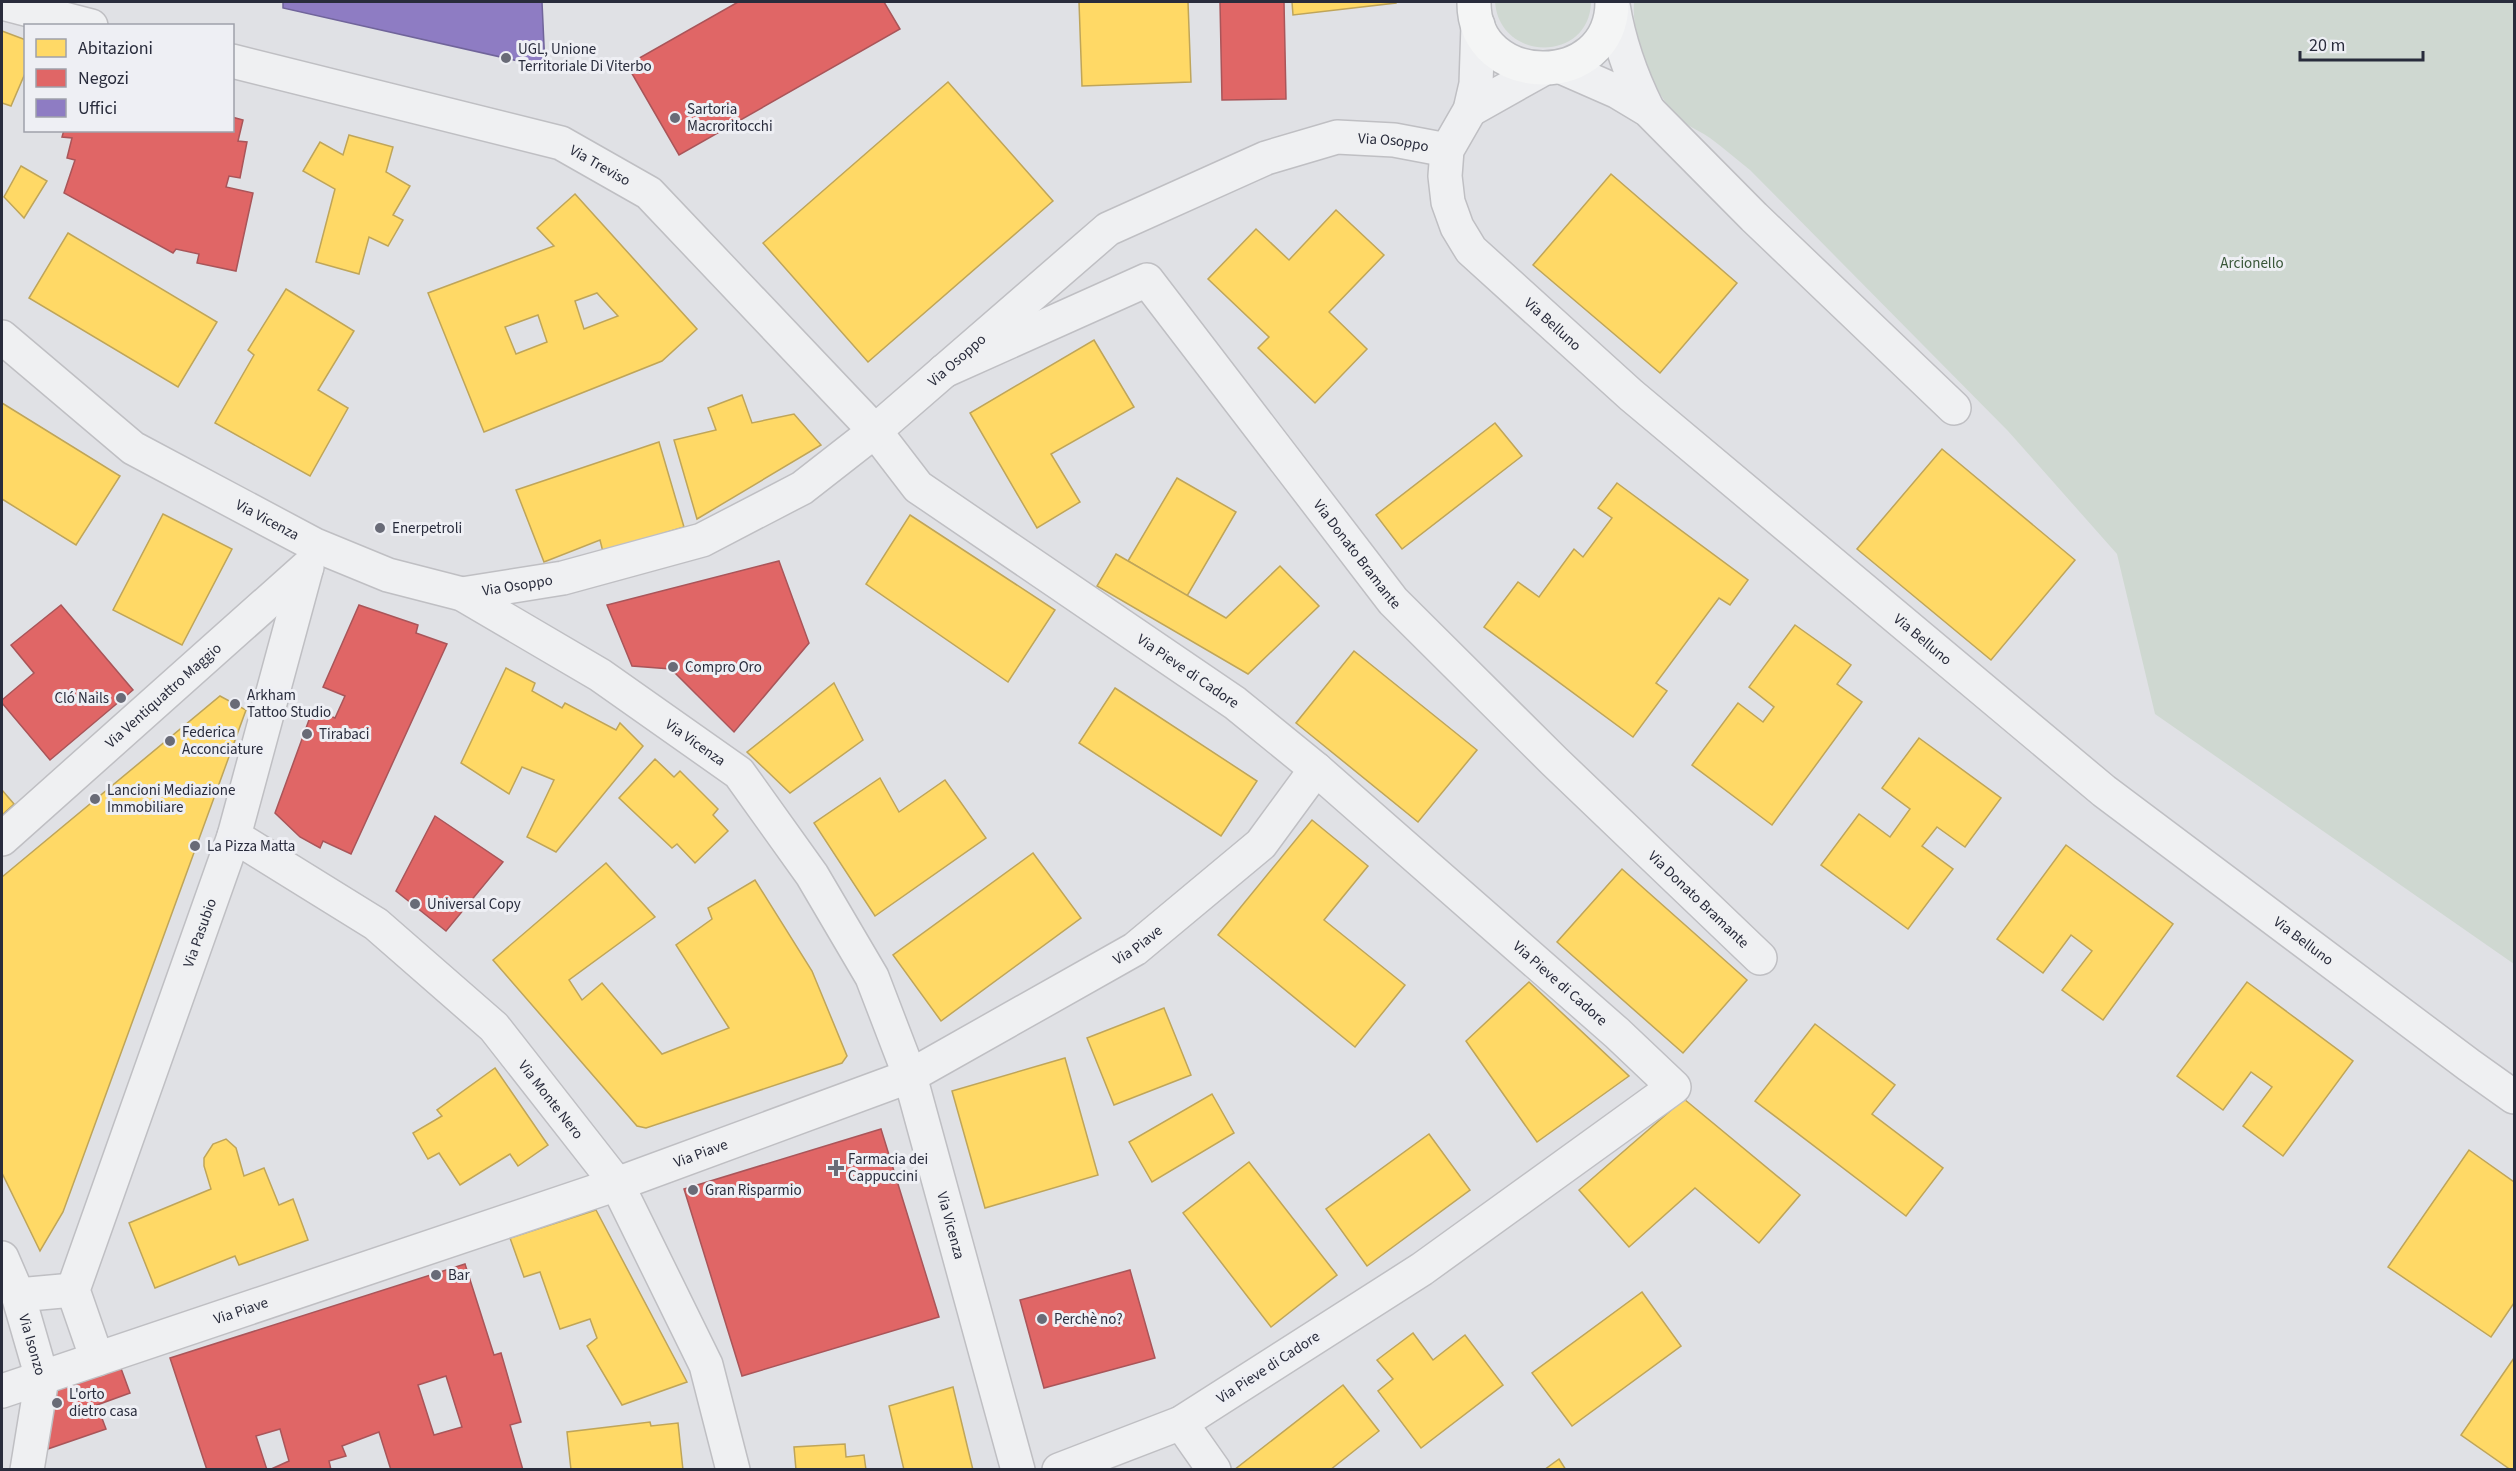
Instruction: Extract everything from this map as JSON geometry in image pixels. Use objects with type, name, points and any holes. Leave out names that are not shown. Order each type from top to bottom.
[{"type":"main road","points":[[1476,13],[1489,44],[1504,58],[1523,66],[1552,68],[1577,61],[1591,51],[1609,22],[1612,3]]},
{"type":"street","points":[[2,3],[83,24]]},
{"type":"street","points":[[1612,3],[1626,60],[1648,110]]},
{"type":"street","name":"Via Belluno","points":[[1476,13],[1476,84],[1470,110],[1447,150],[1445,176],[1448,202],[1457,227],[1471,250],[1631,395],[2104,791],[2514,1097]]},
{"type":"street","name":"Via Treviso","points":[[234,61],[561,143],[649,193],[875,431]]},
{"type":"street","points":[[1470,110],[1552,68],[1618,92],[1648,110],[1754,217],[1954,408]]},
{"type":"street","name":"Via Osoppo","points":[[462,594],[563,578],[702,540],[802,488],[875,431],[1108,229],[1266,158],[1337,137],[1394,140],[1447,150]]},
{"type":"street","name":"Via Donato Bramante","points":[[944,371],[1147,280],[1393,601],[1554,761],[1760,958]]},
{"type":"street","name":"Via Vicenza","points":[[2,337],[133,448],[310,558],[462,594],[600,675],[739,773],[812,875],[872,977],[910,1076],[1018,1470]]},
{"type":"street","name":"Via Pieve di Cadore","points":[[875,431],[918,487],[1235,703],[1316,769],[1617,1032],[1674,1087],[1422,1269],[1181,1423],[1059,1470]]},
{"type":"street","name":"Via Pasubio","points":[[73,1290],[234,836],[310,558]]},
{"type":"street","name":"Via Ventiquattro Maggio","points":[[2,839],[310,558]]},
{"type":"street","name":"Via Piave","points":[[2,1391],[617,1184],[910,1076],[1135,949],[1261,844],[1316,769]]},
{"type":"street","name":"Via Monte Nero","points":[[234,836],[376,924],[494,1027],[617,1184],[706,1365],[733,1470]]},
{"type":"street","name":"Via Isonzo","points":[[2,1258],[18,1295],[42,1378],[27,1470]]},
{"type":"street","points":[[18,1295],[73,1290],[98,1359]]},
{"type":"street","points":[[1181,1423],[1214,1470]]},
{"type":"green space","points":[[1495,2],[1591,2],[1587,22],[1576,36],[1562,44],[1544,47],[1527,45],[1512,36],[1501,22]]},
{"type":"green space","name":"Arcionello","points":[[1634,2],[2514,2],[2514,964],[2155,714],[2117,554],[2008,431],[1750,170],[1674,113],[1655,85],[1647,68],[1636,33]]},
{"type":"building: Abitazioni","points":[[1079,2],[1188,2],[1191,82],[1082,86]]},
{"type":"building: Abitazioni","points":[[1292,2],[1396,2],[1396,3],[1293,15]]},
{"type":"building: Abitazioni","points":[[2,31],[24,39],[24,76],[11,106],[2,103]]},
{"type":"building: Abitazioni","points":[[948,82],[1053,201],[868,362],[763,243]]},
{"type":"building: Abitazioni","points":[[349,135],[393,147],[386,172],[410,186],[393,215],[403,220],[388,246],[369,237],[359,274],[316,262],[335,189],[303,171],[320,142],[343,155]]},
{"type":"building: Abitazioni","points":[[21,166],[47,181],[24,218],[4,197]]},
{"type":"building: Abitazioni","points":[[1611,174],[1737,283],[1660,373],[1533,265]]},
{"type":"building: Abitazioni","points":[[575,194],[697,329],[662,361],[484,432],[428,293],[554,246],[537,228]],"holes":[[[597,293],[618,316],[584,329],[575,301]],[[538,315],[547,342],[516,354],[505,327]]]},
{"type":"building: Abitazioni","points":[[1336,210],[1384,255],[1329,312],[1367,349],[1315,403],[1258,348],[1269,337],[1208,279],[1256,229],[1289,260]]},
{"type":"building: Abitazioni","points":[[68,233],[217,322],[178,387],[29,298]]},
{"type":"building: Abitazioni","points":[[286,289],[354,331],[318,390],[348,408],[310,476],[215,423],[254,355],[248,350]]},
{"type":"building: Abitazioni","points":[[1094,340],[1134,407],[1051,454],[1080,502],[1037,528],[970,413]]},
{"type":"building: Abitazioni","points":[[742,395],[752,423],[794,414],[821,445],[697,519],[674,440],[716,430],[708,408]]},
{"type":"building: Abitazioni","points":[[2,403],[120,476],[76,545],[2,499]]},
{"type":"building: Abitazioni","points":[[1495,423],[1522,456],[1402,549],[1376,515]]},
{"type":"building: Abitazioni","points":[[659,442],[684,527],[603,552],[600,540],[544,562],[516,490]]},
{"type":"building: Abitazioni","points":[[1942,449],[2075,560],[1991,660],[1857,549]]},
{"type":"building: Abitazioni","points":[[1177,478],[1236,512],[1187,596],[1128,561]]},
{"type":"building: Abitazioni","points":[[1617,483],[1748,580],[1730,605],[1719,598],[1656,683],[1667,691],[1633,737],[1484,627],[1518,582],[1539,597],[1574,549],[1583,557],[1612,518],[1598,508]]},
{"type":"building: Abitazioni","points":[[163,514],[232,549],[182,645],[113,610]]},
{"type":"building: Abitazioni","points":[[910,515],[1055,610],[1008,682],[866,584]]},
{"type":"building: Abitazioni","points":[[1116,554],[1226,618],[1280,566],[1319,606],[1248,674],[1097,586]]},
{"type":"building: Abitazioni","points":[[1795,625],[1851,665],[1837,684],[1862,702],[1772,825],[1692,765],[1738,703],[1763,722],[1774,707],[1749,687]]},
{"type":"building: Abitazioni","points":[[1354,651],[1477,750],[1418,822],[1296,723]]},
{"type":"building: Abitazioni","points":[[506,668],[535,683],[532,691],[562,708],[565,703],[616,730],[620,723],[643,746],[556,852],[527,837],[554,780],[522,767],[509,794],[461,763]]},
{"type":"building: Abitazioni","points":[[834,683],[863,740],[790,793],[747,752]]},
{"type":"building: Abitazioni","points":[[1115,688],[1257,781],[1221,836],[1079,743]]},
{"type":"building: Abitazioni","points":[[220,696],[246,710],[63,1212],[40,1251],[2,1173],[2,877]]},
{"type":"building: Abitazioni","points":[[1919,738],[2001,798],[1965,847],[1937,827],[1922,846],[1953,869],[1908,929],[1821,865],[1859,814],[1890,837],[1910,809],[1882,788]]},
{"type":"building: Abitazioni","points":[[655,759],[674,777],[680,771],[718,809],[713,815],[728,831],[695,863],[677,844],[672,848],[619,798]]},
{"type":"building: Abitazioni","points":[[880,778],[899,812],[945,780],[986,838],[875,916],[814,823]]},
{"type":"building: Abitazioni","points":[[2,790],[14,804],[2,815]]},
{"type":"building: Abitazioni","points":[[1312,820],[1368,866],[1324,920],[1405,985],[1355,1047],[1218,935]]},
{"type":"building: Abitazioni","points":[[2066,845],[2173,924],[2103,1020],[2062,990],[2092,951],[2071,935],[2043,973],[1997,939]]},
{"type":"building: Abitazioni","points":[[1033,853],[1081,918],[941,1021],[893,955]]},
{"type":"building: Abitazioni","points":[[606,863],[655,917],[569,980],[582,1000],[602,983],[662,1054],[729,1028],[676,945],[712,919],[708,908],[755,880],[812,971],[847,1056],[842,1063],[646,1128],[637,1126],[493,960]]},
{"type":"building: Abitazioni","points":[[1622,869],[1747,980],[1683,1053],[1557,942]]},
{"type":"building: Abitazioni","points":[[1529,982],[1629,1076],[1537,1142],[1466,1041]]},
{"type":"building: Abitazioni","points":[[2247,982],[2353,1061],[2283,1156],[2243,1126],[2272,1087],[2251,1072],[2223,1110],[2177,1076]]},
{"type":"building: Abitazioni","points":[[1164,1008],[1191,1075],[1114,1105],[1087,1038]]},
{"type":"building: Abitazioni","points":[[1815,1024],[1895,1085],[1872,1114],[1943,1168],[1906,1216],[1755,1101]]},
{"type":"building: Abitazioni","points":[[1065,1058],[1098,1175],[985,1208],[952,1091]]},
{"type":"building: Abitazioni","points":[[495,1068],[548,1145],[518,1166],[510,1154],[460,1185],[439,1153],[428,1159],[413,1133],[442,1116],[437,1110]]},
{"type":"building: Abitazioni","points":[[1212,1094],[1234,1133],[1152,1182],[1129,1142]]},
{"type":"building: Abitazioni","points":[[1684,1099],[1800,1195],[1759,1243],[1695,1188],[1629,1247],[1579,1190]]},
{"type":"building: Abitazioni","points":[[1429,1134],[1470,1190],[1367,1266],[1326,1209]]},
{"type":"building: Abitazioni","points":[[226,1139],[236,1148],[244,1176],[264,1168],[279,1205],[293,1199],[308,1240],[239,1265],[235,1256],[155,1288],[129,1223],[211,1189],[204,1158],[213,1144]]},
{"type":"building: Abitazioni","points":[[2469,1150],[2514,1182],[2514,1303],[2491,1337],[2388,1267]]},
{"type":"building: Abitazioni","points":[[1249,1162],[1337,1275],[1271,1327],[1183,1213]]},
{"type":"building: Abitazioni","points":[[596,1210],[687,1382],[622,1405],[587,1346],[597,1338],[590,1319],[560,1329],[540,1272],[524,1277],[510,1238]]},
{"type":"building: Abitazioni","points":[[1642,1292],[1681,1346],[1572,1426],[1532,1373]]},
{"type":"building: Abitazioni","points":[[1413,1333],[1433,1360],[1465,1335],[1503,1385],[1421,1448],[1378,1391],[1393,1379],[1377,1360]]},
{"type":"building: Abitazioni","points":[[2514,1358],[2514,1470],[2511,1470],[2461,1435]]},
{"type":"building: Abitazioni","points":[[1343,1385],[1379,1431],[1330,1470],[1234,1470]]},
{"type":"building: Abitazioni","points":[[953,1387],[973,1470],[904,1470],[889,1406]]},
{"type":"building: Abitazioni","points":[[650,1422],[651,1426],[678,1423],[683,1470],[571,1470],[567,1432]]},
{"type":"building: Abitazioni","points":[[845,1444],[846,1457],[864,1455],[866,1470],[796,1470],[794,1447]]},
{"type":"building: Abitazioni","points":[[1559,1459],[1566,1470],[1544,1470]]},
{"type":"building: Negozi","points":[[738,2],[884,2],[900,29],[679,155],[627,65]]},
{"type":"building: Negozi","points":[[1220,2],[1284,2],[1286,99],[1222,100]]},
{"type":"building: Negozi","points":[[234,118],[243,120],[238,141],[247,142],[240,178],[229,176],[226,187],[253,193],[236,271],[197,263],[199,254],[176,249],[173,253],[64,193],[75,160],[67,158],[72,138],[62,137],[63,132],[234,132]]},
{"type":"building: Negozi","points":[[779,561],[809,643],[734,732],[671,669],[632,666],[607,605]]},
{"type":"building: Negozi","points":[[61,605],[133,690],[50,760],[2,703],[2,700],[34,673],[11,645]]},
{"type":"building: Negozi","points":[[359,605],[418,625],[416,633],[447,644],[351,854],[323,841],[320,848],[300,837],[275,813],[313,709],[335,718],[345,696],[323,687]]},
{"type":"building: Negozi","points":[[435,816],[503,862],[446,931],[396,891]]},
{"type":"building: Negozi","points":[[881,1129],[939,1317],[742,1376],[684,1189]]},
{"type":"building: Negozi","points":[[465,1264],[494,1355],[501,1353],[521,1422],[510,1425],[523,1470],[391,1470],[379,1432],[342,1446],[346,1456],[329,1461],[331,1470],[269,1470],[289,1461],[280,1429],[256,1436],[267,1470],[207,1470],[170,1358]],"holes":[[[446,1376],[462,1427],[434,1435],[418,1385]]]},
{"type":"building: Negozi","points":[[1130,1270],[1155,1358],[1044,1388],[1020,1300]]},
{"type":"building: Negozi","points":[[119,1363],[130,1393],[97,1405],[106,1429],[39,1452],[54,1386]]},
{"type":"building: Uffici","points":[[283,2],[542,2],[545,67],[283,8]]},
{"type":"place","name":"UGL, Unione Territoriale Di Viterbo","points":[[506,58]]},
{"type":"place","name":"Sartoria Macroritocchi","points":[[675,118]]},
{"type":"place","name":"Enerpetroli","points":[[380,528]]},
{"type":"place","name":"Compro Oro","points":[[673,667]]},
{"type":"place","name":"Cló Nails","points":[[121,698]]},
{"type":"place","name":"Arkham Tattoo Studio","points":[[235,704]]},
{"type":"place","name":"Tirabaci","points":[[307,734]]},
{"type":"place","name":"Federica Acconciature","points":[[170,741]]},
{"type":"place","name":"Lancioni Mediazione Immobiliare","points":[[95,799]]},
{"type":"place","name":"La Pizza Matta","points":[[195,846]]},
{"type":"place","name":"Universal Copy","points":[[415,904]]},
{"type":"place","name":"Farmacia dei Cappuccini","points":[[836,1168]]},
{"type":"place","name":"Gran Risparmio","points":[[693,1190]]},
{"type":"place","name":"Bar","points":[[436,1275]]},
{"type":"place","name":"Perchè no?","points":[[1042,1319]]},
{"type":"place","name":"L'orto dietro casa","points":[[57,1403]]}]
